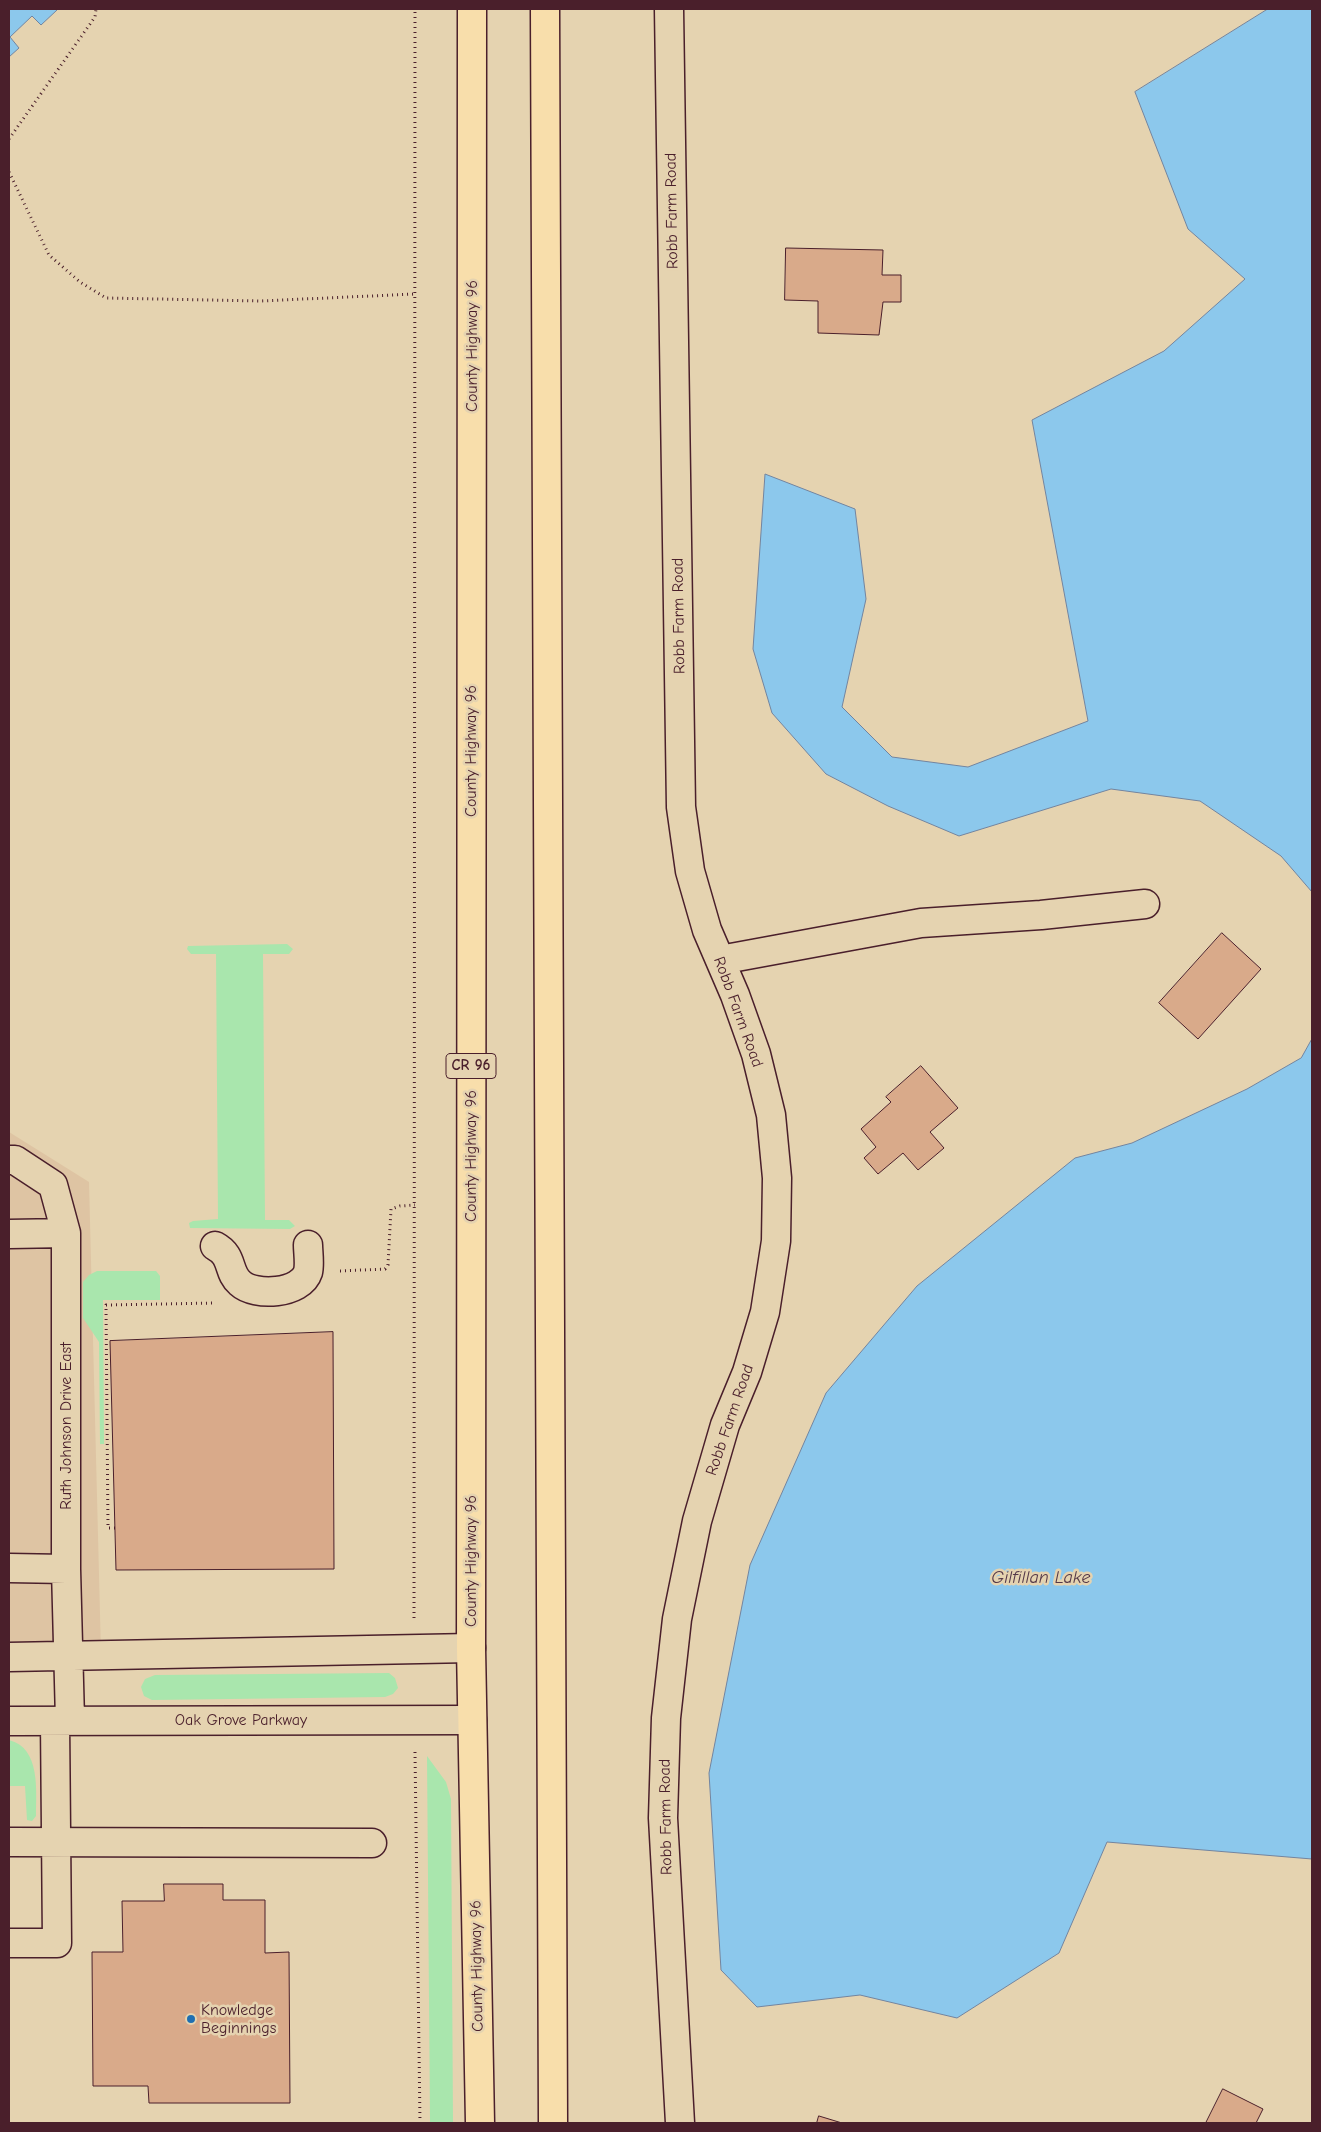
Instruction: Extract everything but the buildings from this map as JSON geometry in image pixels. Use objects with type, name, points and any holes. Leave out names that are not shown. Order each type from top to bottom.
[{"type":"main road","name":"County Highway 96","points":[[472,9],[471,1648],[480,2123]]},
{"type":"main road","points":[[545,9],[553,2123]]},
{"type":"street","name":"Robb Farm Road","points":[[669,9],[681,806],[690,871],[707,930],[756,1054],[770,1115],[777,1178],[776,1241],[765,1312],[747,1372],[725,1425],[697,1521],[677,1619],[668,1698],[663,1818],[680,2123]]},
{"type":"street","points":[[720,960],[921,923],[1041,915],[1145,904]]},
{"type":"street","name":"Ruth Johnson Drive East","points":[[9,1160],[14,1160],[53,1185],[66,1233],[66,1569],[69,1656],[62,1720],[56,1842],[57,1943],[9,1943]]},
{"type":"street","points":[[9,1234],[66,1233]]},
{"type":"street","points":[[215,1246],[222,1250],[229,1259],[236,1280],[242,1285],[258,1291],[290,1289],[300,1284],[308,1272],[308,1245]]},
{"type":"street","points":[[9,1568],[66,1569]]},
{"type":"street","points":[[9,1657],[471,1648]]},
{"type":"street","name":"Oak Grove Parkway","points":[[9,1721],[472,1720]]},
{"type":"street","points":[[9,1842],[372,1843]]},
{"type":"path","points":[[9,139],[95,17],[96,9]]},
{"type":"path","points":[[414,1650],[415,9]]},
{"type":"path","points":[[9,172],[49,255],[80,282],[106,298],[260,301],[415,294]]},
{"type":"path","points":[[335,1275],[340,1271],[386,1269],[388,1265],[391,1209],[415,1205]]},
{"type":"path","points":[[115,1528],[108,1528],[106,1306],[218,1303]]},
{"type":"path","points":[[415,1720],[420,2123]]},
{"type":"shaded area","points":[[9,1132],[89,1182],[101,1653],[9,1654]]},
{"type":"green space","points":[[287,944],[293,949],[289,954],[263,954],[265,1220],[289,1220],[295,1226],[290,1229],[190,1228],[189,1223],[193,1221],[218,1219],[216,954],[191,954],[187,949],[188,946]]},
{"type":"green space","points":[[97,1271],[156,1271],[160,1276],[160,1300],[103,1300],[104,1444],[100,1444],[99,1342],[83,1318],[83,1282],[89,1275]]},
{"type":"green space","points":[[389,1673],[395,1678],[398,1688],[393,1694],[385,1697],[152,1700],[144,1696],[141,1687],[145,1679],[155,1675]]},
{"type":"green space","points":[[9,1740],[27,1752],[32,1761],[36,1783],[36,1816],[32,1821],[27,1820],[25,1786],[9,1786]]},
{"type":"green space","points":[[427,1756],[446,1782],[451,1799],[453,2123],[430,2123]]},
{"type":"water","points":[[9,9],[57,10],[41,25],[32,16],[10,37],[19,48],[9,57]]},
{"type":"water","points":[[1268,9],[1312,9],[1312,892],[1281,856],[1200,801],[1111,789],[959,836],[888,806],[826,774],[772,713],[753,649],[765,474],[855,509],[866,599],[842,707],[892,757],[968,767],[1088,721],[1032,420],[1164,351],[1245,279],[1188,229],[1135,92]]},
{"type":"water","name":"Gilfillan Lake","points":[[1312,1039],[1312,1859],[1107,1842],[1059,1953],[957,2018],[860,1995],[757,2007],[721,1970],[709,1773],[750,1565],[826,1393],[917,1286],[1075,1158],[1132,1143],[1247,1089],[1301,1058]]},
{"type":"place","name":"Knowledge Beginnings","points":[[191,2019]]}]
